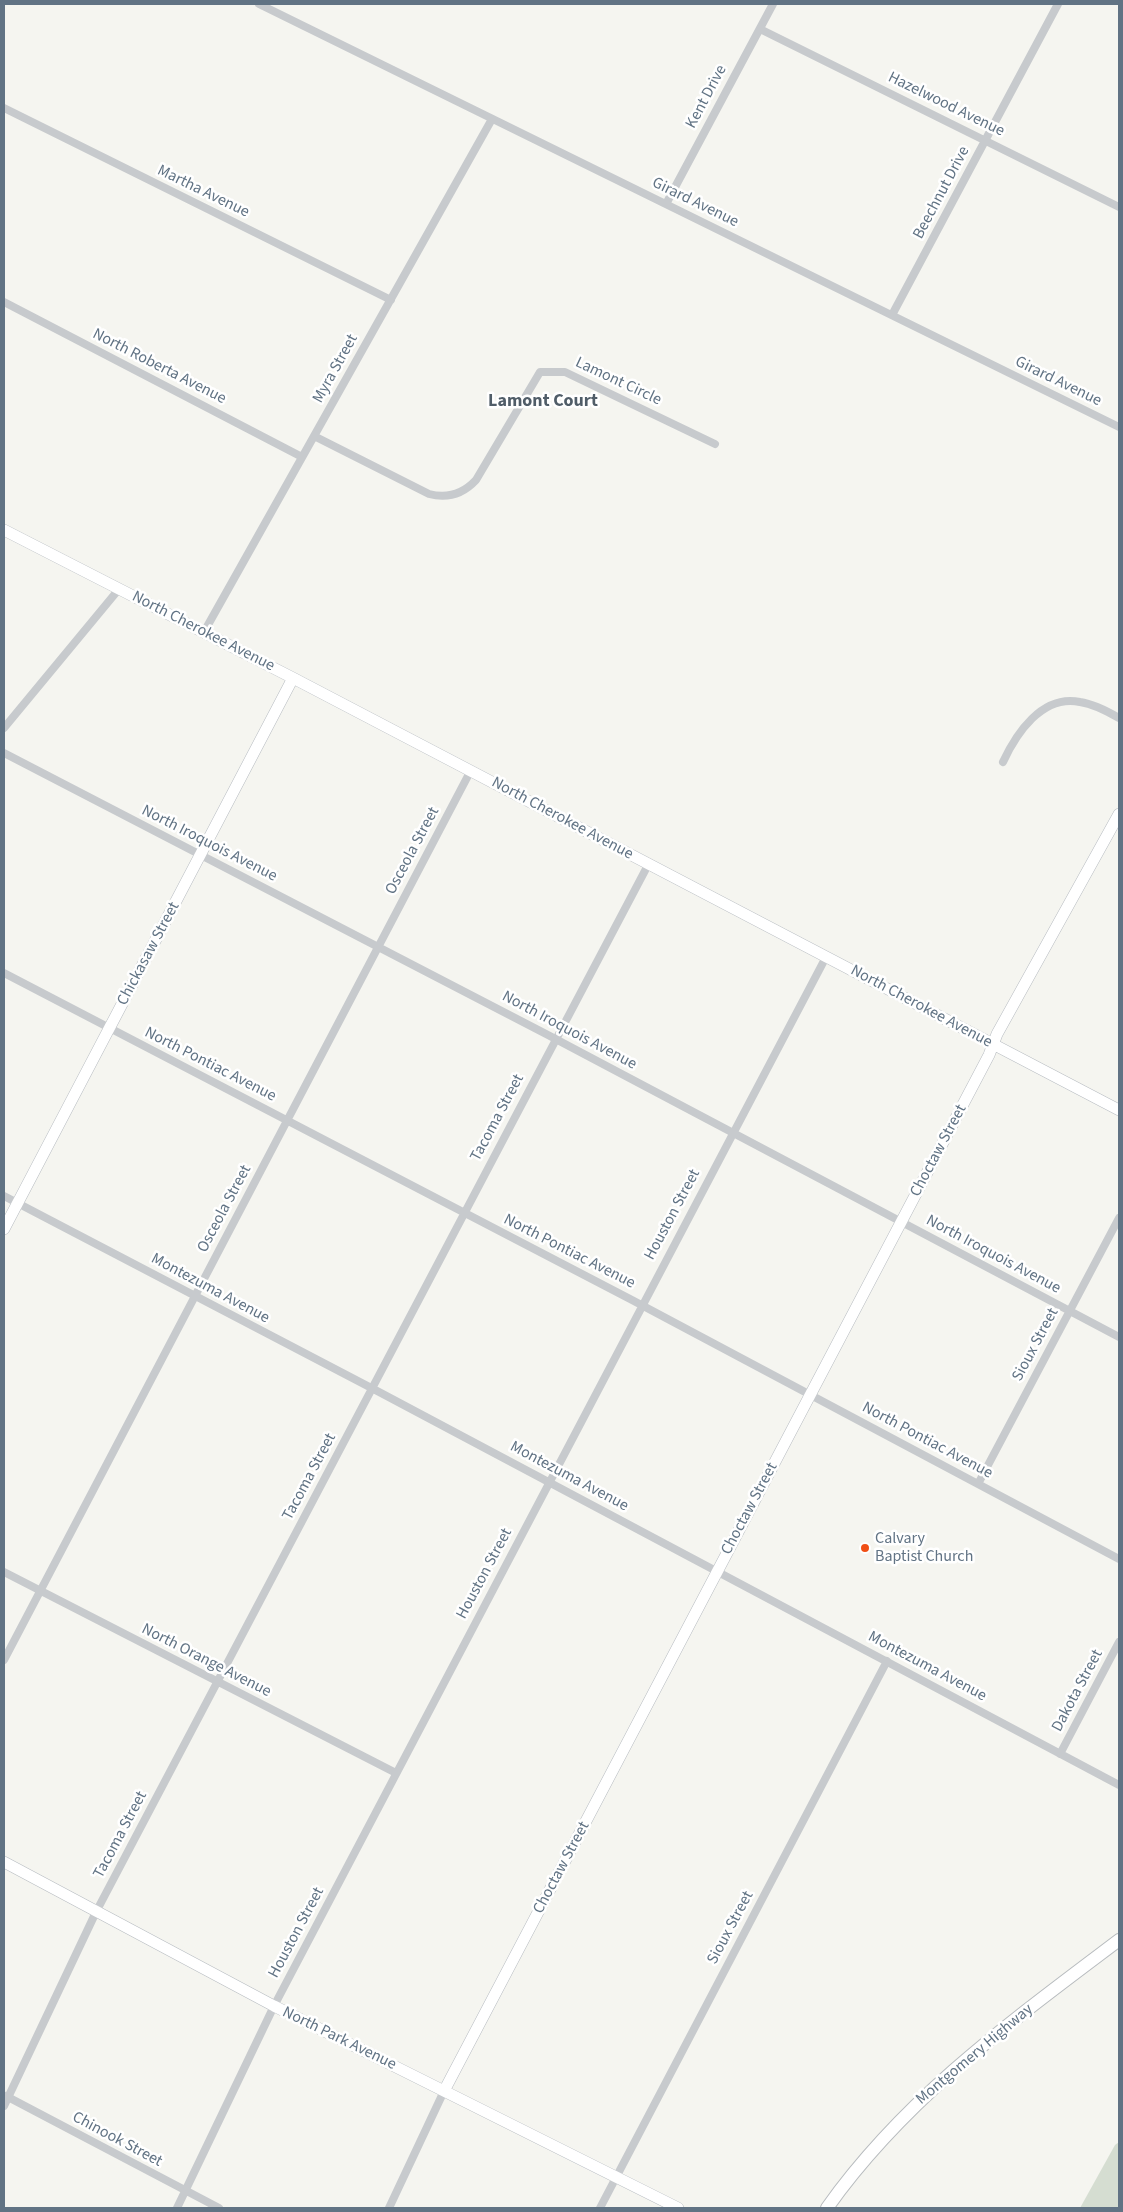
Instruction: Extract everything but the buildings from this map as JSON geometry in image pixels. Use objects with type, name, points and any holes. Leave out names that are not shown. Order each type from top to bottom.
[{"type":"main road","name":"Montgomery Highway","points":[[827,2208],[871,2152],[924,2096],[977,2050],[1119,1940]]},
{"type":"street","name":"Girard Avenue","points":[[259,4],[1118,424]]},
{"type":"street","name":"Kent Drive","points":[[666,204],[773,4]]},
{"type":"street","name":"Beechnut Drive","points":[[892,315],[1058,4]]},
{"type":"street","name":"Hazelwood Avenue","points":[[760,29],[1119,207]]},
{"type":"street","name":"Martha Avenue","points":[[4,108],[391,300]]},
{"type":"street","name":"Myra Street","points":[[204,632],[492,119]]},
{"type":"street","name":"North Roberta Avenue","points":[[4,302],[302,457]]},
{"type":"street","name":"Lamont Circle","points":[[314,436],[429,494],[442,496],[456,494],[467,489],[476,480],[540,372],[565,372],[715,444]]},
{"type":"street","name":"North Cherokee Avenue","points":[[4,530],[293,678],[1119,1110]]},
{"type":"street","points":[[4,728],[119,588]]},
{"type":"street","name":"Chickasaw Street","points":[[4,1228],[293,678]]},
{"type":"street","points":[[1003,762],[1020,731],[1046,708],[1060,702],[1078,701],[1092,705],[1119,718]]},
{"type":"street","name":"North Iroquois Avenue","points":[[4,753],[555,1039],[1119,1337]]},
{"type":"street","name":"Osceola Street","points":[[4,1660],[470,772]]},
{"type":"street","name":"Choctaw Street","points":[[389,2208],[444,2092],[902,1222],[993,1045],[1057,924],[1119,814]]},
{"type":"street","name":"Tacoma Street","points":[[4,2106],[6,2096],[96,1912],[648,864]]},
{"type":"street","name":"Houston Street","points":[[177,2208],[274,2006],[732,1132],[826,957]]},
{"type":"street","name":"North Pontiac Avenue","points":[[4,973],[642,1305],[1119,1559]]},
{"type":"street","name":"Montezuma Avenue","points":[[4,1196],[194,1297],[372,1388],[1119,1785]]},
{"type":"street","name":"Sioux Street","points":[[978,1484],[1119,1218]]},
{"type":"street","name":"North Orange Avenue","points":[[4,1572],[396,1774]]},
{"type":"street","name":"Dakota Street","points":[[1060,1754],[1119,1642]]},
{"type":"street","name":"Sioux Street","points":[[600,2208],[888,1661]]},
{"type":"street","name":"North Park Avenue","points":[[4,1862],[274,2006],[678,2208]]},
{"type":"street","name":"Chinook Street","points":[[6,2096],[219,2208]]},
{"type":"shaded area","points":[[1119,2142],[1119,2208],[1080,2208],[1115,2145]]},
{"type":"place","name":"Calvary Baptist Church","points":[[865,1548]]},
{"type":"district","name":"Lamont Court","points":[[543,402]]}]
